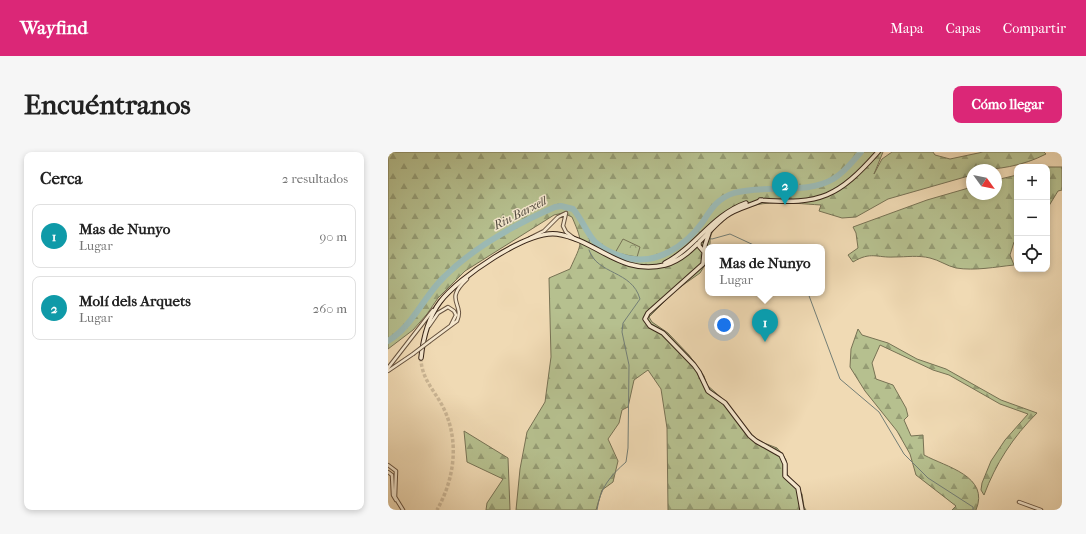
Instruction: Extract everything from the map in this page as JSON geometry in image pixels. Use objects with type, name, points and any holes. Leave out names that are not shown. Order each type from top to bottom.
[{"type":"main road","points":[[686,249],[733,211],[762,200],[807,200],[830,194],[853,180],[878,152]]},
{"type":"main road","points":[[421,358],[426,331],[440,302],[456,285],[475,271],[512,247],[530,238],[552,234],[577,241],[629,265],[645,267],[660,265],[681,258],[693,248],[709,229]]},
{"type":"main road","points":[[705,244],[709,229]]},
{"type":"main road","points":[[699,241],[705,245],[705,253],[702,264],[648,313],[645,319],[650,326],[663,333],[694,365],[708,391],[725,403],[750,436],[781,455],[785,464],[785,476],[798,488],[802,510]]},
{"type":"main road","points":[[699,241],[699,246],[705,253]]},
{"type":"main road","points":[[660,265],[699,241]]},
{"type":"main road","points":[[693,248],[699,246]]},
{"type":"street","points":[[530,238],[544,231],[558,217],[566,213],[562,222]]},
{"type":"street","points":[[558,217],[562,222],[564,230],[577,241]]},
{"type":"street","points":[[388,370],[454,324],[459,317],[455,300],[456,291],[460,285],[475,271]]},
{"type":"street","points":[[388,370],[440,302]]},
{"type":"street","points":[[426,331],[438,313],[448,307],[453,310],[456,315],[449,327]]},
{"type":"street","points":[[388,465],[396,471],[397,500]]},
{"type":"street","points":[[388,472],[392,475],[393,495],[403,510]]},
{"type":"street","points":[[1019,502],[1041,510]]},
{"type":"green space","points":[[388,152],[883,152],[874,174],[882,159],[892,152],[933,152],[935,155],[950,159],[983,152],[1044,152],[1046,154],[1028,162],[1002,167],[1002,164],[966,164],[966,177],[888,199],[856,217],[842,218],[819,211],[821,205],[769,203],[745,208],[723,220],[716,227],[711,236],[710,244],[705,244],[705,265],[700,273],[676,290],[649,317],[652,322],[668,333],[689,355],[704,376],[707,385],[725,401],[749,432],[759,441],[777,448],[783,455],[786,460],[787,474],[802,494],[804,507],[806,510],[668,510],[667,428],[661,389],[648,370],[634,380],[628,407],[622,410],[619,423],[608,439],[618,461],[613,482],[602,490],[596,510],[516,510],[520,469],[527,432],[545,402],[551,357],[549,278],[570,269],[580,243],[572,217],[563,213],[554,215],[465,271],[438,298],[413,330],[388,349]]},
{"type":"green space","points":[[1050,167],[1062,167],[1062,190],[1058,191],[1050,204]]},
{"type":"green space","points":[[1014,176],[1014,242],[1010,255],[1014,265],[963,269],[956,268],[926,257],[869,256],[853,262],[848,255],[858,248],[856,233],[853,227],[927,200],[966,189],[966,200],[1002,200],[1002,179]]},
{"type":"green space","points":[[623,239],[640,247],[637,257],[615,253]]},
{"type":"green space","points":[[858,329],[862,335],[888,343],[917,359],[946,369],[1001,400],[1037,413],[1020,431],[1006,451],[994,472],[984,495],[981,490],[982,483],[991,461],[1005,440],[1028,414],[1000,404],[949,375],[933,370],[880,345],[872,363],[876,379],[893,385],[906,408],[908,416],[904,420],[911,436],[923,435],[924,455],[964,474],[972,481],[977,489],[979,498],[976,510],[952,510],[956,506],[916,475],[910,454],[897,431],[865,391],[850,367],[851,349]]},
{"type":"green space","points":[[464,431],[508,458],[510,510],[486,510],[487,503],[503,479],[467,462]]},
{"type":"waterway","name":"Riu Barxell","points":[[388,341],[404,328],[444,277],[469,255],[511,228],[555,207],[561,206],[573,209],[595,242],[606,250],[627,258],[649,259],[669,252],[679,246],[695,231],[715,205],[728,195],[746,190],[811,187],[823,184],[841,174],[861,152]]},
{"type":"waterway","name":"Riu Barxell","points":[[695,230],[701,233]]},
{"type":"waterway","points":[[709,238],[712,239],[730,234],[752,244]]},
{"type":"waterway","name":"Riu Barxell","points":[[589,243],[590,235]]},
{"type":"waterway","points":[[589,250],[593,258],[599,264],[630,283],[636,290],[640,299],[623,323],[622,332],[629,365],[628,448],[626,462],[615,472],[603,489],[598,502],[597,510]]},
{"type":"waterway","points":[[809,296],[840,379],[879,412],[904,454],[928,478],[973,507],[973,510]]},
{"type":"tunnel","points":[[421,358],[425,377],[448,418],[453,445],[453,458],[448,485],[437,510]]},
{"type":"place","name":"Molí dels Arquets","points":[[785,205]]},
{"type":"place","name":"Mas de Nunyo","points":[[765,342]]}]
